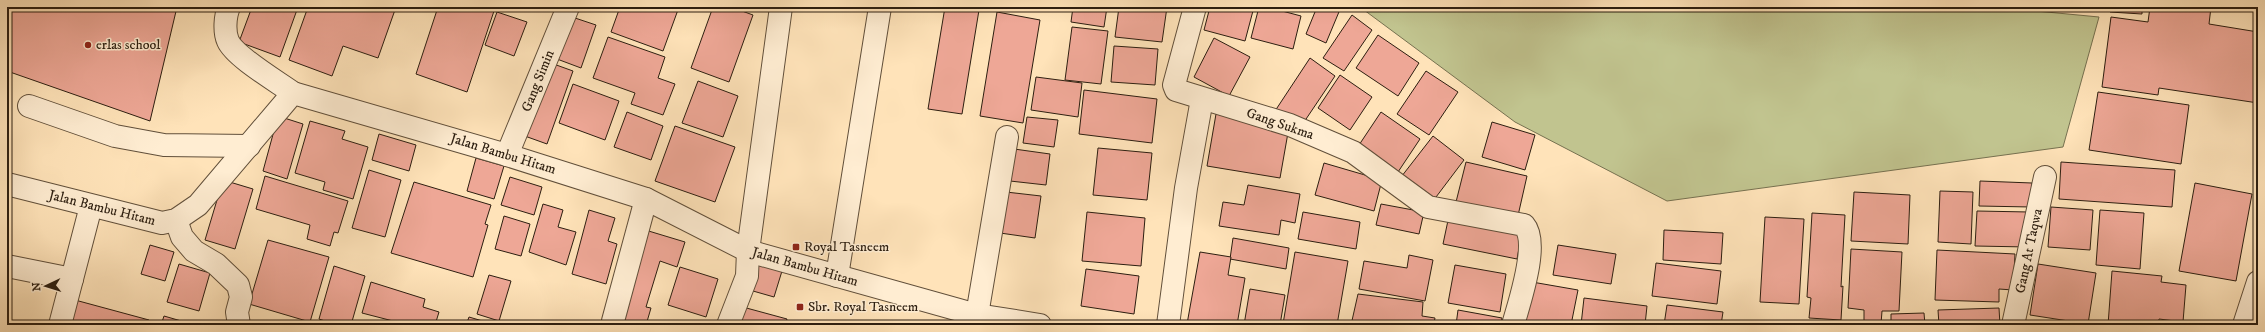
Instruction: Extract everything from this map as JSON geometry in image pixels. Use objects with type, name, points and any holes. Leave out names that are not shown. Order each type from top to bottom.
[{"type":"street","points":[[229,7],[226,14],[228,41],[244,59],[293,93]]},
{"type":"street","name":"Gang Simin","points":[[508,155],[568,7]]},
{"type":"street","points":[[728,325],[747,276],[748,251],[781,7]]},
{"type":"street","points":[[837,276],[880,7]]},
{"type":"street","points":[[1168,325],[1186,188],[1202,99],[1174,88],[1195,7]]},
{"type":"street","name":"Jalan Bambu Hitam","points":[[7,184],[162,223],[176,220],[198,205],[208,191],[249,146],[293,93],[508,155],[646,199],[748,251],[1000,322],[1034,325]]},
{"type":"street","name":"Gang Sukma","points":[[1202,99],[1290,125],[1353,152],[1428,207],[1524,225],[1529,235],[1528,267],[1513,325]]},
{"type":"street","points":[[29,106],[115,136],[164,145],[249,146]]},
{"type":"street","points":[[977,315],[1007,137]]},
{"type":"street","name":"Gang At Taqwa","points":[[2013,325],[2045,177]]},
{"type":"street","points":[[612,320],[646,199]]},
{"type":"street","points":[[60,325],[91,206]]},
{"type":"street","points":[[176,220],[182,237],[194,251],[216,264],[238,285],[241,297],[238,312],[239,325]]},
{"type":"street","points":[[7,266],[72,279]]},
{"type":"street","points":[[2244,325],[2258,282]]},
{"type":"green space","points":[[1360,7],[1994,7],[2099,17],[2063,147],[1667,201],[1515,122]]},
{"type":"building","name":"erlas school","points":[[10,7],[177,7],[150,121],[7,71],[7,18]]},
{"type":"building","points":[[252,7],[298,7],[280,57],[239,42]]},
{"type":"building","points":[[308,7],[396,7],[378,58],[343,46],[332,76],[289,60]]},
{"type":"building","points":[[438,7],[481,7],[494,11],[467,92],[416,74]]},
{"type":"building","points":[[620,7],[679,7],[663,51],[611,32]]},
{"type":"building","points":[[713,7],[731,7],[753,15],[729,82],[691,68]]},
{"type":"building","points":[[945,7],[979,10],[962,114],[928,109]]},
{"type":"building","points":[[1073,7],[1107,7],[1104,27],[1071,22]]},
{"type":"building","points":[[1119,7],[1167,7],[1162,42],[1115,37]]},
{"type":"building","points":[[1210,7],[1254,7],[1245,41],[1204,30]]},
{"type":"building","points":[[1259,7],[1267,7],[1301,16],[1293,49],[1251,38]]},
{"type":"building","points":[[1317,7],[1341,7],[1326,43],[1306,34]]},
{"type":"building","points":[[2110,7],[2142,7],[2142,14],[2110,12]]},
{"type":"building","points":[[2150,7],[2211,7],[2209,24],[2258,32],[2258,103],[2159,88],[2158,95],[2102,87],[2111,17],[2148,22]]},
{"type":"building","points":[[497,12],[527,22],[514,56],[485,45]]},
{"type":"building","points":[[997,12],[1040,20],[1023,123],[980,116]]},
{"type":"building","points":[[1352,15],[1372,30],[1344,71],[1323,58]]},
{"type":"building","points":[[572,17],[596,25],[581,68],[557,59]]},
{"type":"building","points":[[1072,27],[1108,31],[1101,84],[1065,80]]},
{"type":"building","points":[[1378,35],[1419,63],[1398,96],[1356,68]]},
{"type":"building","points":[[608,37],[665,57],[658,78],[675,84],[663,115],[631,104],[635,93],[593,78]]},
{"type":"building","points":[[1214,38],[1250,57],[1229,96],[1194,77]]},
{"type":"building","points":[[1114,46],[1158,49],[1155,85],[1111,82]]},
{"type":"building","points":[[1310,58],[1335,76],[1300,128],[1275,111]]},
{"type":"building","points":[[548,62],[573,71],[547,144],[522,135]]},
{"type":"building","points":[[1426,71],[1458,92],[1429,135],[1397,114]]},
{"type":"building","points":[[1340,75],[1372,97],[1350,130],[1318,108]]},
{"type":"building","points":[[1036,77],[1082,83],[1078,117],[1031,110]]},
{"type":"building","points":[[698,81],[738,96],[723,137],[682,123]]},
{"type":"building","points":[[573,84],[619,101],[605,140],[559,123]]},
{"type":"building","points":[[1084,90],[1157,99],[1152,143],[1079,134]]},
{"type":"building","points":[[2098,92],[2189,105],[2181,164],[2089,150]]},
{"type":"building","points":[[627,112],[663,126],[651,160],[614,147]]},
{"type":"building","points":[[1381,112],[1420,139],[1394,178],[1355,151]]},
{"type":"building","points":[[1216,114],[1289,127],[1280,178],[1207,166]]},
{"type":"building","points":[[278,116],[303,124],[287,179],[263,171]]},
{"type":"building","points":[[1027,117],[1058,120],[1054,147],[1023,143]]},
{"type":"building","points":[[310,121],[345,131],[342,139],[368,147],[353,199],[323,190],[325,182],[295,173]]},
{"type":"building","points":[[1492,122],[1535,135],[1525,170],[1482,157]]},
{"type":"building","points":[[675,126],[735,147],[715,202],[655,181]]},
{"type":"building","points":[[379,134],[416,145],[409,171],[372,160]]},
{"type":"building","points":[[1433,136],[1464,160],[1430,205],[1398,181]]},
{"type":"building","points":[[1098,148],[1152,153],[1147,200],[1093,195]]},
{"type":"building","points":[[1014,149],[1050,154],[1046,185],[1010,181]]},
{"type":"building","points":[[476,158],[504,166],[494,199],[467,191]]},
{"type":"building","points":[[1466,162],[1527,176],[1517,220],[1455,206]]},
{"type":"building","points":[[2061,162],[2175,170],[2172,207],[2059,199]]},
{"type":"building","points":[[1324,163],[1382,180],[1374,211],[1315,195]]},
{"type":"building","points":[[369,170],[401,180],[385,237],[352,228]]},
{"type":"building","points":[[265,176],[348,201],[338,233],[334,232],[330,246],[307,239],[310,225],[256,209]]},
{"type":"building","points":[[510,177],[542,187],[534,215],[501,205]]},
{"type":"building","points":[[223,180],[253,189],[235,249],[205,240]]},
{"type":"building","points":[[1980,181],[2032,183],[2031,207],[1979,206]]},
{"type":"building","points":[[414,182],[491,205],[485,224],[488,225],[473,277],[391,253]]},
{"type":"building","points":[[2195,183],[2252,194],[2236,281],[2179,271]]},
{"type":"building","points":[[1248,185],[1300,194],[1295,223],[1281,220],[1279,235],[1219,226],[1223,202],[1244,205]]},
{"type":"building","points":[[1940,191],[1973,192],[1971,244],[1938,242]]},
{"type":"building","points":[[1006,192],[1041,196],[1035,238],[1000,233]]},
{"type":"building","points":[[1854,192],[1910,195],[1908,244],[1851,241]]},
{"type":"building","points":[[543,204],[563,210],[558,227],[576,232],[566,265],[529,252]]},
{"type":"building","points":[[1381,204],[1424,212],[1419,234],[1376,225]]},
{"type":"building","points":[[2051,207],[2093,210],[2090,250],[2048,247]]},
{"type":"building","points":[[589,210],[615,218],[608,241],[617,244],[606,284],[572,274]]},
{"type":"building","points":[[2100,210],[2144,213],[2140,269],[2096,265]]},
{"type":"building","points":[[1450,211],[1523,227],[1517,259],[1443,244]]},
{"type":"building","points":[[1977,211],[2029,212],[2028,247],[1975,246]]},
{"type":"building","points":[[1087,212],[1145,218],[1141,266],[1082,261]]},
{"type":"building","points":[[1303,212],[1360,222],[1356,249],[1298,239]]},
{"type":"building","points":[[1812,213],[1845,215],[1841,287],[1843,286],[1841,320],[1809,318],[1811,298],[1807,297]]},
{"type":"building","points":[[504,216],[530,224],[521,256],[495,249]]},
{"type":"building","points":[[1765,217],[1804,219],[1799,304],[1760,302]]},
{"type":"building","points":[[642,229],[685,242],[677,267],[660,261],[646,307],[651,308],[646,325],[617,325]]},
{"type":"building","points":[[1664,230],[1723,233],[1721,264],[1663,260]]},
{"type":"building","points":[[1233,238],[1289,248],[1286,269],[1230,259]]},
{"type":"building","points":[[268,240],[329,257],[310,322],[249,304]]},
{"type":"building","points":[[150,245],[174,252],[165,281],[141,274]]},
{"type":"building","points":[[1558,245],[1616,254],[1611,284],[1553,275]]},
{"type":"building","points":[[1851,249],[1902,252],[1899,311],[1882,311],[1881,324],[1864,323],[1864,310],[1848,308]]},
{"type":"building","points":[[1937,250],[2015,254],[2013,290],[1999,289],[1999,302],[1935,300]]},
{"type":"building","points":[[1200,252],[1231,257],[1228,275],[1245,278],[1237,325],[1187,324]]},
{"type":"building","points":[[1295,252],[1348,261],[1337,325],[1283,324]]},
{"type":"building","points":[[1409,255],[1433,260],[1425,301],[1359,289],[1364,261],[1407,268]]},
{"type":"building","points":[[753,263],[782,271],[774,297],[746,289]]},
{"type":"building","points":[[1656,263],[1721,271],[1717,304],[1652,296]]},
{"type":"building","points":[[179,264],[210,273],[199,311],[167,302]]},
{"type":"building","points":[[2038,264],[2096,273],[2088,324],[2030,315]]},
{"type":"building","points":[[1455,265],[1506,274],[1500,312],[1448,303]]},
{"type":"building","points":[[334,266],[365,276],[351,325],[337,325],[319,319]]},
{"type":"building","points":[[680,267],[718,279],[706,317],[668,305]]},
{"type":"building","points":[[1086,269],[1139,276],[1134,314],[1081,306]]},
{"type":"building","points":[[2112,271],[2162,276],[2161,282],[2186,285],[2183,322],[2159,319],[2158,325],[2108,325]]},
{"type":"building","points":[[489,275],[511,281],[499,321],[477,314]]},
{"type":"building","points":[[371,282],[425,299],[423,307],[439,312],[435,325],[392,325],[393,321],[362,313]]},
{"type":"building","points":[[1532,282],[1578,290],[1571,325],[1524,325]]},
{"type":"building","points":[[1250,289],[1285,295],[1280,325],[1244,325]]},
{"type":"building","points":[[1358,294],[1423,302],[1422,316],[1435,318],[1434,323],[1440,325],[1351,325]]},
{"type":"building","points":[[1584,298],[1647,306],[1645,325],[1581,325]]},
{"type":"building","points":[[75,300],[149,320],[148,325],[68,325]]},
{"type":"building","points":[[1667,305],[1723,312],[1721,325],[1664,325]]},
{"type":"building","points":[[739,306],[787,319],[785,325],[734,325]]},
{"type":"building","points":[[1999,308],[2000,325],[1939,325],[1938,310]]},
{"type":"building","points":[[1458,310],[1502,318],[1501,325],[1456,325]]},
{"type":"building","points":[[1924,313],[1925,325],[1891,325],[1891,314]]},
{"type":"building","points":[[164,316],[195,325],[161,325]]},
{"type":"building","points":[[469,317],[496,325],[466,325]]},
{"type":"place","name":"erlas school","points":[[88,45]]},
{"type":"place","name":"Royal Tasneem","points":[[796,247]]},
{"type":"place","name":"Sbr. Royal Tasneem","points":[[800,307]]}]
